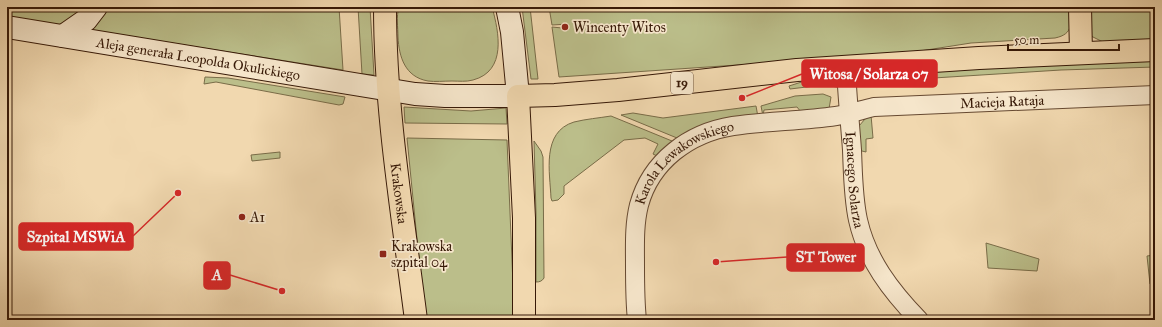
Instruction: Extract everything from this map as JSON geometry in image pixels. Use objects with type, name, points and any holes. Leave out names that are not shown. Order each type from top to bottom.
[{"type":"main road","points":[[63,36],[86,20],[96,7]]},
{"type":"main road","name":"Krakowska","points":[[385,7],[392,131],[416,320]]},
{"type":"main road","points":[[507,7],[512,32],[518,96],[524,218],[524,320]]},
{"type":"main road","points":[[1080,7],[1081,53]]},
{"type":"main road","name":"Aleja generała Leopolda Okulickiego","points":[[7,27],[389,91],[445,96],[518,96]]},
{"type":"main road","name":"19","points":[[518,96],[555,95],[618,90],[797,70],[1155,50]]},
{"type":"street","name":"Ignacego Solarza","points":[[846,68],[855,202],[864,241],[883,279],[904,305],[919,320]]},
{"type":"street","name":"Macieja Rataja","points":[[849,114],[874,107],[1155,95]]},
{"type":"street","name":"Karola Lewakowskiego","points":[[637,320],[635,257],[636,219],[646,186],[657,168],[665,159],[691,139],[721,128],[849,114]]},
{"type":"green space","points":[[7,7],[87,7],[80,16],[59,25],[7,18]]},
{"type":"green space","points":[[106,7],[339,7],[343,70],[89,30]]},
{"type":"green space","points":[[358,7],[370,7],[374,75],[362,74]]},
{"type":"green space","points":[[399,7],[492,7],[498,39],[496,60],[484,75],[473,80],[428,81],[420,79],[409,71],[402,59],[397,22]]},
{"type":"green space","points":[[522,7],[530,7],[538,79],[531,79]]},
{"type":"green space","points":[[549,7],[1070,7],[1071,23],[1066,34],[1055,38],[971,43],[901,54],[559,77],[552,27],[568,30],[568,24],[552,25]]},
{"type":"green space","points":[[1086,7],[1155,7],[1155,41],[1103,42],[1091,36]]},
{"type":"green space","points":[[1155,59],[1155,67],[1061,70],[870,82],[855,86],[857,81],[863,75]]},
{"type":"green space","points":[[205,77],[228,78],[345,97],[343,104],[339,105],[216,82],[204,84]]},
{"type":"green space","points":[[811,79],[827,79],[837,87],[823,85],[790,89],[789,86]]},
{"type":"green space","points":[[823,94],[831,97],[829,109],[801,112],[797,107],[764,110],[763,116],[761,106],[795,96]]},
{"type":"green space","points":[[756,106],[758,117],[698,128],[677,138],[621,115],[633,113],[663,118]]},
{"type":"green space","points":[[404,107],[471,111],[506,108],[507,124],[405,123]]},
{"type":"green space","points":[[871,115],[873,138],[866,139],[866,152],[860,150],[859,126]]},
{"type":"green space","points":[[611,116],[672,141],[657,156],[653,154],[658,144],[645,138],[624,140],[564,186],[564,194],[558,200],[552,201],[549,166],[552,144],[556,135],[563,127],[574,122]]},
{"type":"green space","points":[[407,138],[507,140],[514,309],[511,320],[425,320]]},
{"type":"green space","points":[[534,141],[543,157],[544,278],[541,281],[536,282],[536,213]]},
{"type":"green space","points":[[280,152],[280,158],[252,161],[251,155]]},
{"type":"green space","points":[[986,243],[1039,259],[1037,271],[988,268]]},
{"type":"green space","points":[[1155,255],[1155,284],[1150,284],[1147,256]]},
{"type":"place","name":"Wincenty Witos","points":[[565,27]]},
{"type":"place","name":"Witosa / Solarza 07","points":[[742,98]]},
{"type":"place","name":"Szpital MSWiA","points":[[178,193]]},
{"type":"place","name":"A1","points":[[242,217]]},
{"type":"place","name":"Krakowska szpital 04","points":[[383,254]]},
{"type":"place","name":"ST Tower","points":[[716,262]]},
{"type":"place","name":"A","points":[[282,291]]}]
